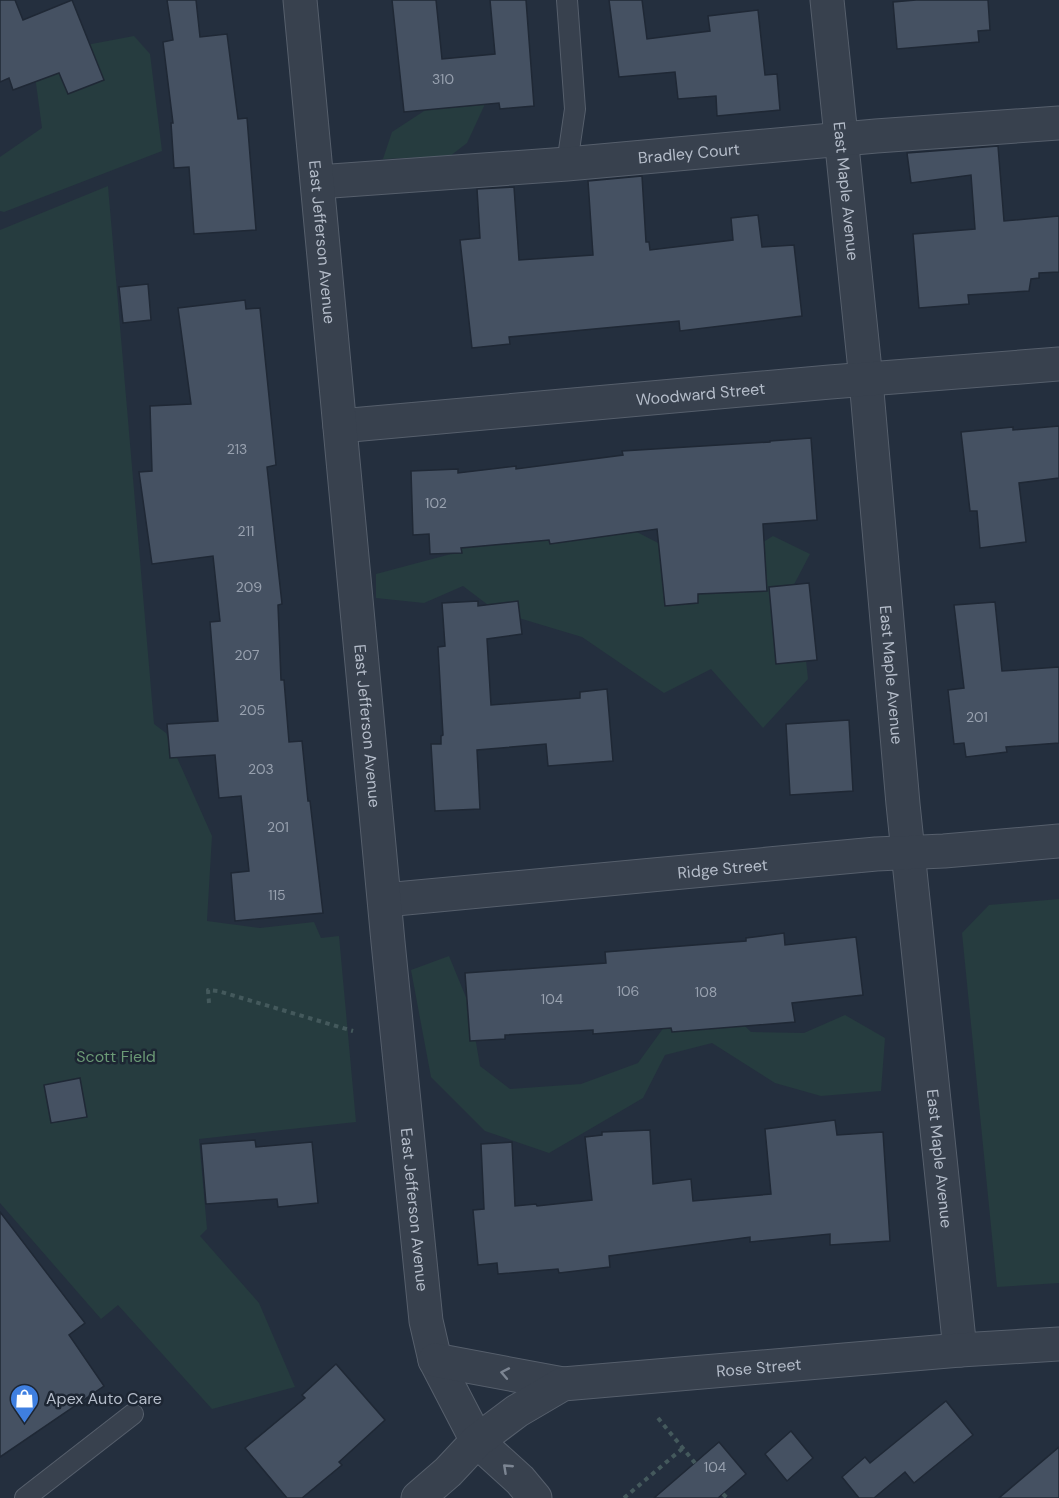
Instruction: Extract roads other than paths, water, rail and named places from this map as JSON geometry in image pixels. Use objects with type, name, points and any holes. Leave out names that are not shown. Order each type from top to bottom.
[{"type":"street","name":"East Jefferson Avenue","points":[[300,0],[426,1321],[435,1360],[477,1441]]},
{"type":"street","name":"East Maple Avenue","points":[[827,0],[866,380],[909,852],[960,1350]]},
{"type":"street","name":"Bradley Court","points":[[318,182],[567,164],[1059,123]]},
{"type":"street","name":"Woodward Street","points":[[340,426],[1059,364]]},
{"type":"street","name":"Ridge Street","points":[[385,900],[909,852],[1059,841]]},
{"type":"street","name":"Rose Street","points":[[417,1498],[448,1472],[477,1441],[517,1412],[563,1384],[960,1350],[1055,1350]]},
{"type":"street","points":[[435,1360],[563,1384]]},
{"type":"street","points":[[477,1441],[520,1480],[535,1498]]},
{"type":"lane","points":[[567,0],[575,109],[567,164]]},
{"type":"lane","points":[[25,1498],[133,1414]]},
{"type":"place","name":"Apex Auto Care","points":[[25,1424]]},
{"type":"park label","name":"Scott Field","points":[[116,1056]]}]
